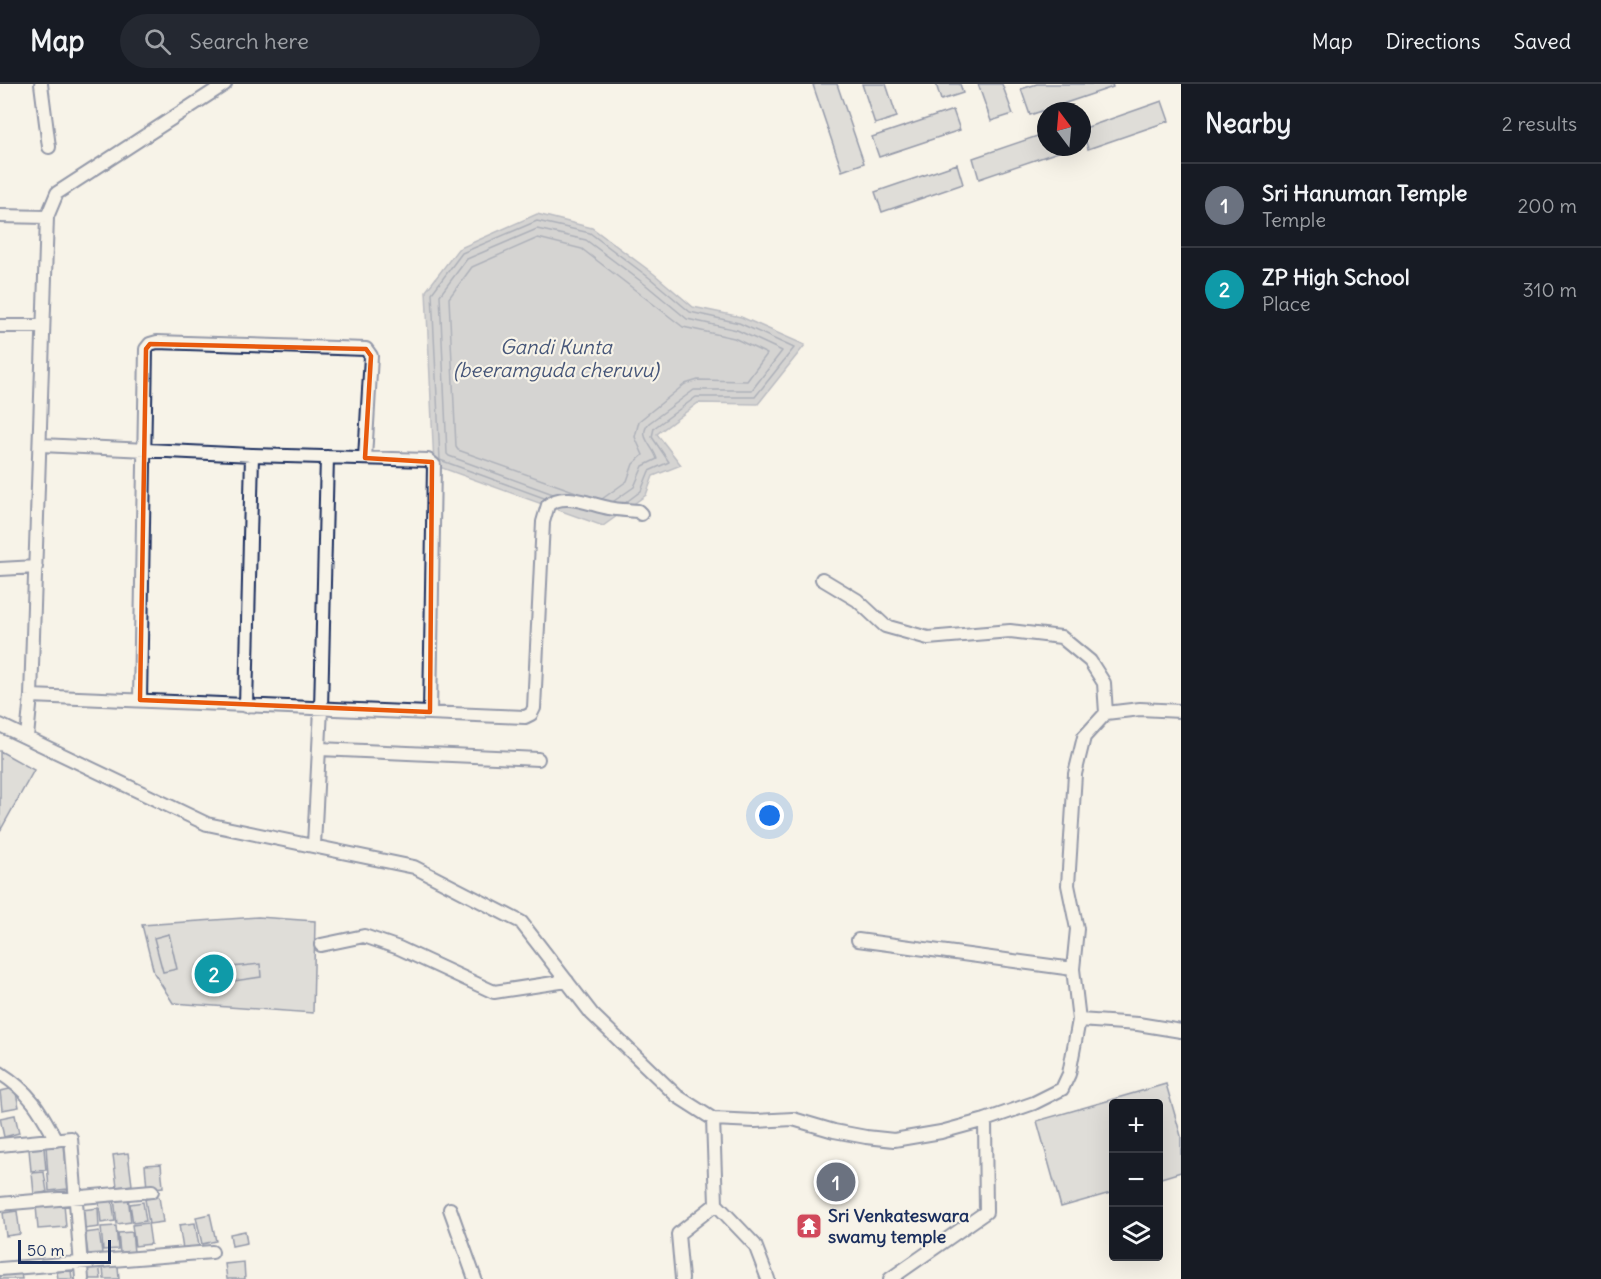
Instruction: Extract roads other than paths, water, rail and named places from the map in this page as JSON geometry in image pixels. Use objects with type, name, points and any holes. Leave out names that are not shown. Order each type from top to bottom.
[{"type":"street","points":[[41,84],[49,147]]},
{"type":"street","points":[[27,737],[31,696],[41,444],[47,217],[57,193],[225,84]]},
{"type":"street","points":[[0,216],[47,217]]},
{"type":"street","points":[[0,326],[43,326]]},
{"type":"street","points":[[140,700],[146,349],[150,344],[157,342],[366,349],[371,356],[366,458]]},
{"type":"street","points":[[41,444],[252,455],[428,460],[434,465],[430,712]]},
{"type":"street","points":[[246,706],[252,455]]},
{"type":"street","points":[[314,845],[320,749],[327,457]]},
{"type":"street","points":[[31,696],[525,717],[531,714],[534,708],[543,522],[548,505],[560,499],[573,500],[638,511],[641,514]]},
{"type":"street","points":[[0,569],[36,567]]},
{"type":"street","points":[[822,579],[857,600],[885,626],[928,638],[1010,630],[1061,637],[1090,661],[1104,683],[1106,713]]},
{"type":"street","points":[[0,725],[207,824],[414,867],[521,922],[592,1014],[677,1096],[713,1119],[755,1121],[793,1119],[834,1131],[894,1140],[941,1132],[985,1120],[1034,1103],[1062,1089],[1069,1074],[1079,1020],[1073,969],[1077,929],[1068,885],[1075,774],[1084,737],[1106,713],[1140,709],[1181,711]]},
{"type":"street","points":[[320,749],[538,759]]},
{"type":"street","points":[[321,945],[364,936],[399,948],[494,992],[567,981]]},
{"type":"street","points":[[858,940],[1073,969]]},
{"type":"street","points":[[1079,1020],[1138,1024],[1181,1031]]},
{"type":"street","points":[[0,1073],[15,1083],[39,1108],[56,1140]]},
{"type":"street","points":[[713,1119],[716,1204],[755,1245],[768,1279]]},
{"type":"street","points":[[890,1279],[986,1212],[985,1120]]},
{"type":"street","points":[[0,1145],[71,1138],[82,1279]]},
{"type":"street","points":[[0,1204],[152,1191]]},
{"type":"street","points":[[682,1279],[678,1234],[716,1204]]},
{"type":"street","points":[[450,1209],[475,1279]]},
{"type":"street","points":[[0,1269],[212,1252]]},
{"type":"water","name":"Gandi Kunta (beeramguda cheruvu)","points":[[537,214],[592,228],[654,274],[693,307],[741,317],[805,345],[758,404],[698,403],[657,434],[681,465],[653,476],[646,495],[603,526],[434,465],[426,291],[458,249]]},
{"type":"place","name":"ZP High School","points":[[214,974]]},
{"type":"place","name":"Sri Hanuman Temple","points":[[836,1182]]},
{"type":"place","name":"Sri Venkateswara swamy temple","points":[[809,1226]]}]
